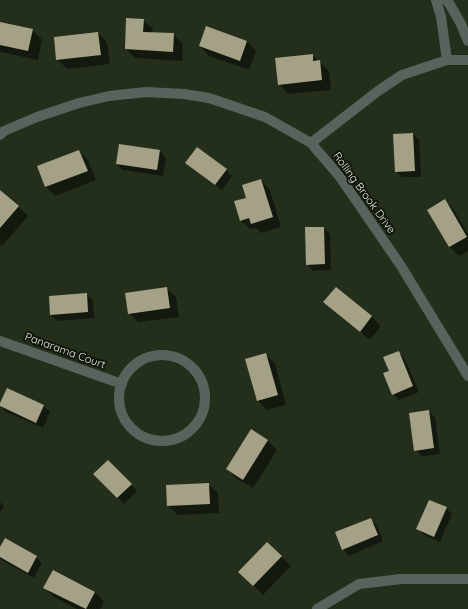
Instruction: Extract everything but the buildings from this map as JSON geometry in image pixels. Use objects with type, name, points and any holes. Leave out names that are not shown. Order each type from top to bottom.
[{"type":"street","points":[[436,0],[447,60]]},
{"type":"street","points":[[446,0],[461,24],[468,40]]},
{"type":"street","points":[[311,144],[378,91],[402,75],[447,60],[468,60]]},
{"type":"street","name":"Rolling Brook Drive","points":[[1,131],[79,103],[109,96],[146,92],[184,94],[209,98],[264,117],[311,144],[340,177],[373,223],[401,266],[468,376]]},
{"type":"street","name":"Panarama Court","points":[[0,341],[122,384]]},
{"type":"street","points":[[159,355],[176,357],[190,366],[201,379],[205,395],[203,412],[195,426],[182,436],[165,441],[149,439],[134,431],[120,409],[119,401],[122,384],[130,370],[143,360],[159,355]]},
{"type":"street","points":[[317,609],[359,584],[401,579],[468,579]]}]
